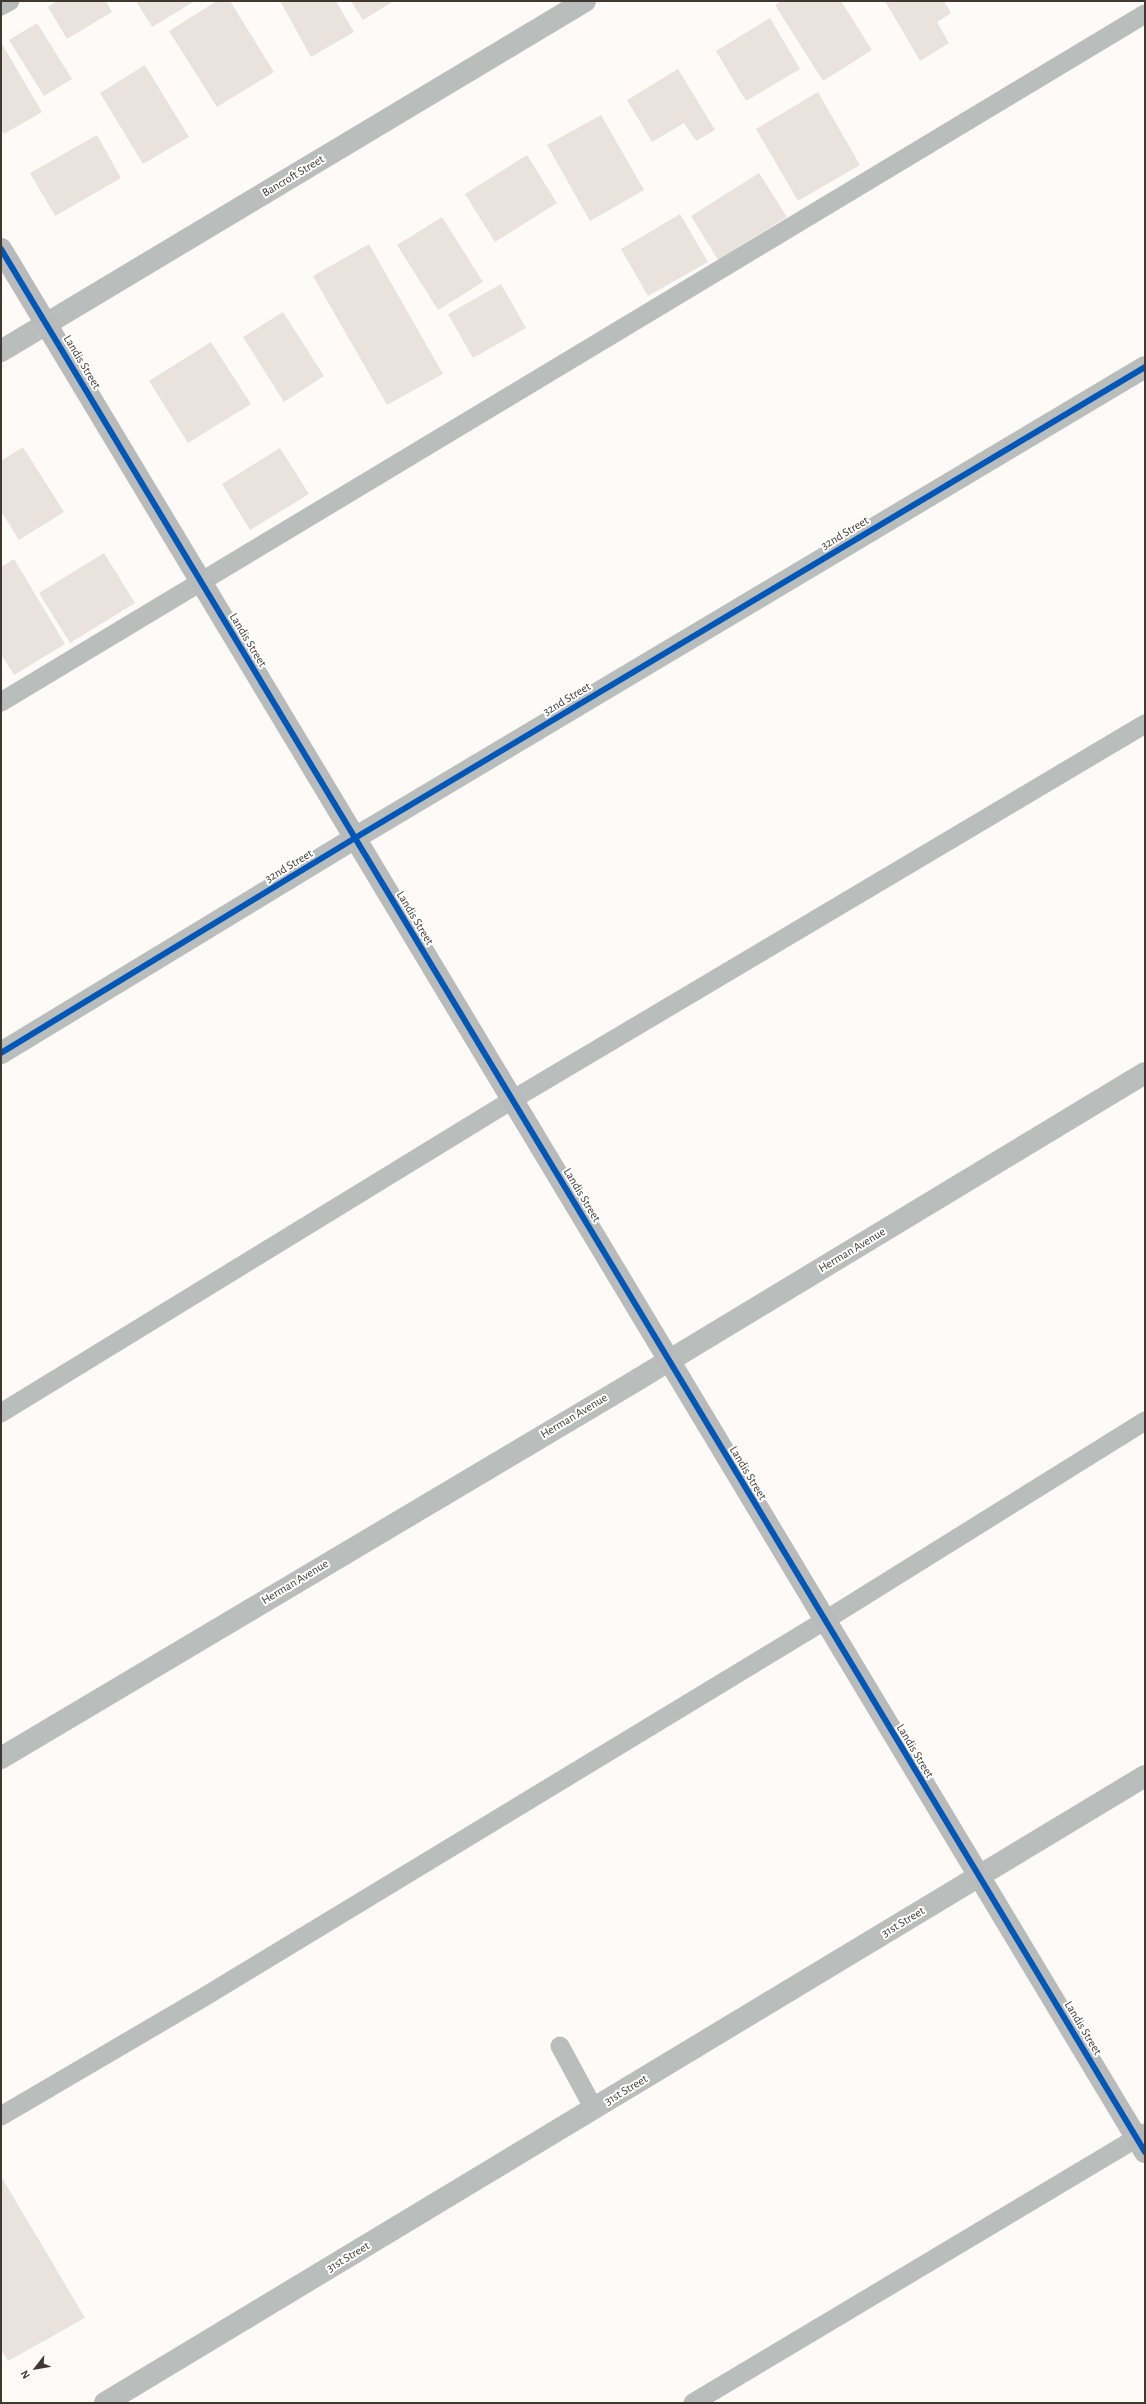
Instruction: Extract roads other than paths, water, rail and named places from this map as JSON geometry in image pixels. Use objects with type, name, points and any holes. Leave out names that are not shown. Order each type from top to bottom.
[{"type":"main road","name":"Landis Street","points":[[1,249],[978,1877],[1142,2141]]},
{"type":"street","name":"Bancroft Street","points":[[1,351],[585,1]]},
{"type":"street","name":"32nd Street","points":[[1,1053],[355,838],[1145,367]]},
{"type":"street","name":"Herman Avenue","points":[[1,1758],[668,1361],[1145,1073]]},
{"type":"street","name":"31st Street","points":[[105,2403],[1145,1776]]},
{"type":"lane","points":[[1,6],[10,1]]},
{"type":"lane","points":[[1,702],[1145,14]]},
{"type":"lane","points":[[1,1413],[512,1100],[1145,724]]},
{"type":"lane","points":[[1,2116],[204,1997],[824,1621],[1145,1421]]},
{"type":"lane","points":[[560,2046],[594,2109]]},
{"type":"lane","points":[[693,2403],[1142,2141]]}]
